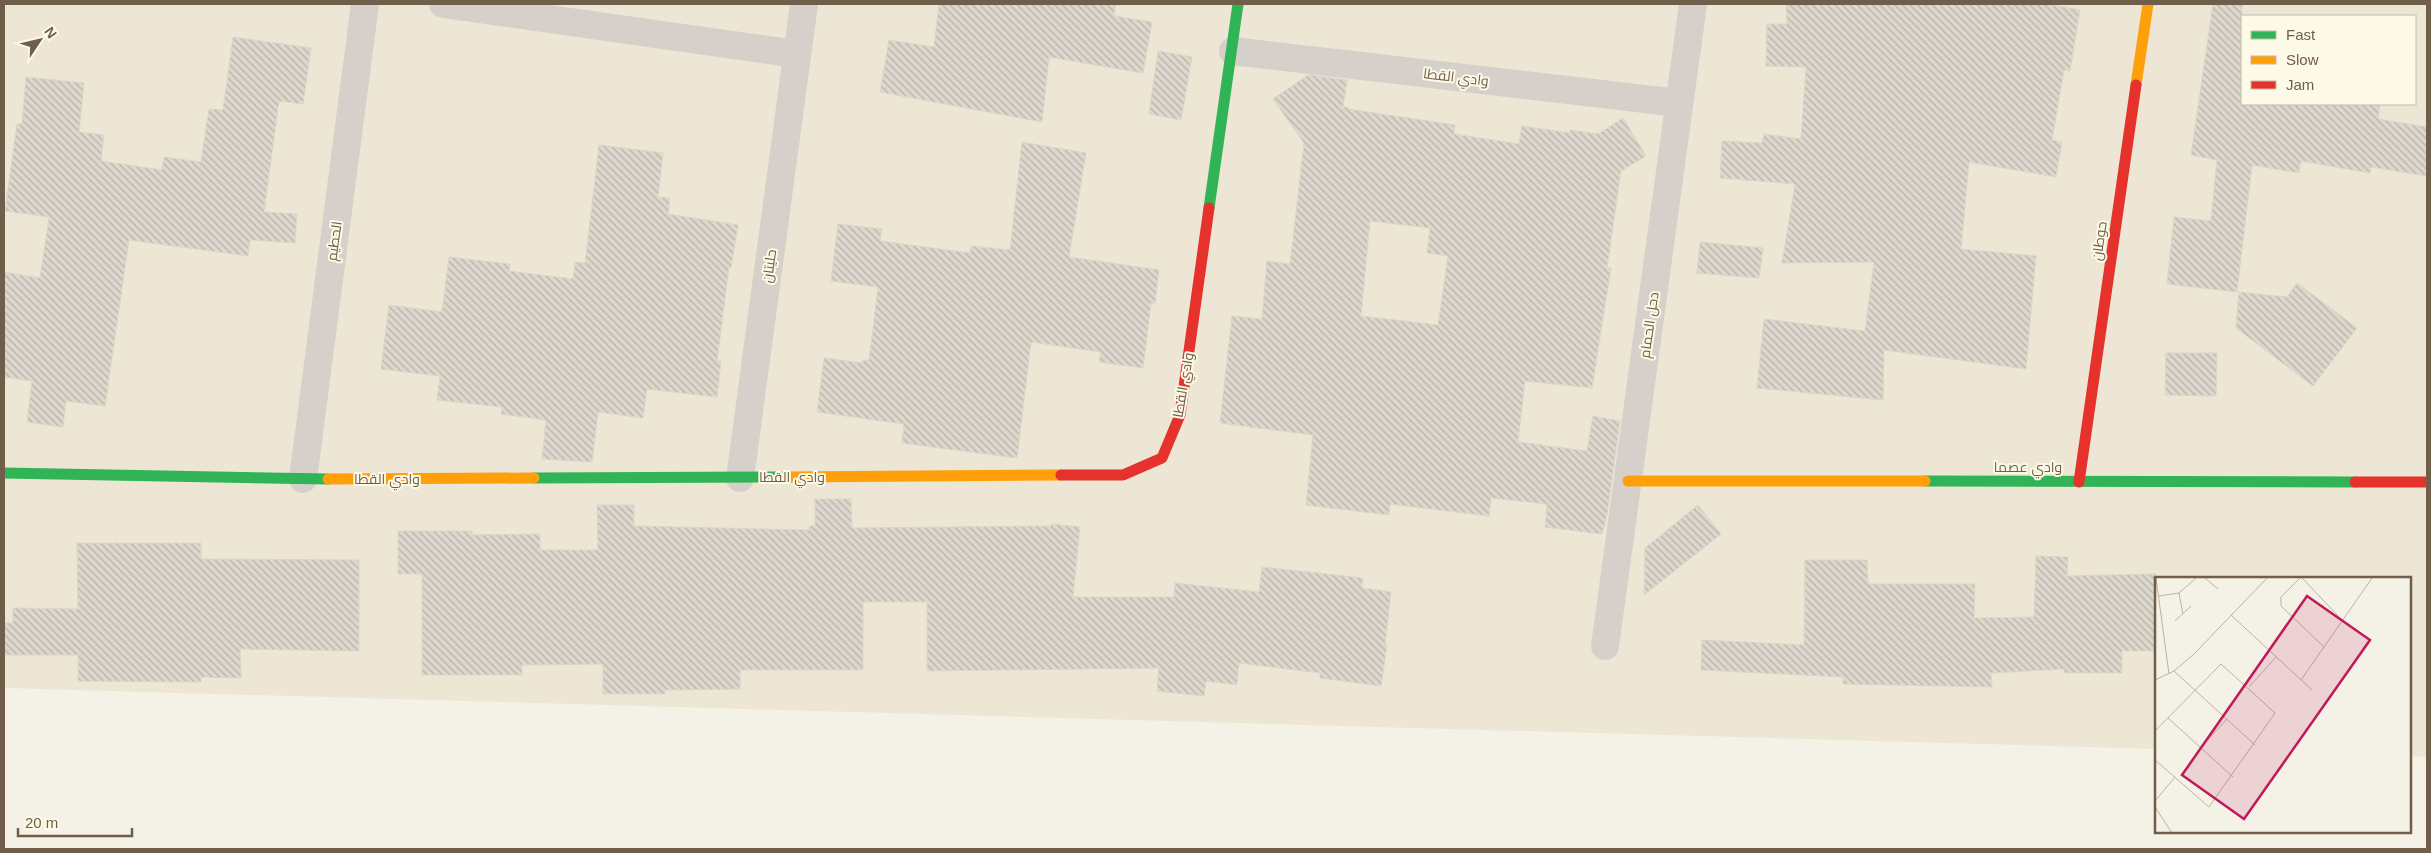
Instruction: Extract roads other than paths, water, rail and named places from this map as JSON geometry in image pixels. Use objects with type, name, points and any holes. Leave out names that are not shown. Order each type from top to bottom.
[{"type":"street","name":"الحطيم","points":[[302,479],[366,4]]},
{"type":"street","points":[[442,4],[797,54]]},
{"type":"street","name":"حليتان","points":[[740,478],[804,4]]},
{"type":"street","name":"وادي القطا","points":[[4,473],[302,479],[1123,475],[1162,458],[1180,415],[1238,4]]},
{"type":"street","name":"دحل الحمام","points":[[1605,646],[1693,4]]},
{"type":"street","name":"حوطان","points":[[2078,482],[2148,4]]},
{"type":"street","name":"وادي القطا","points":[[1232,51],[1679,103]]},
{"type":"street","name":"وادي عصما","points":[[1628,482],[2427,482]]}]
